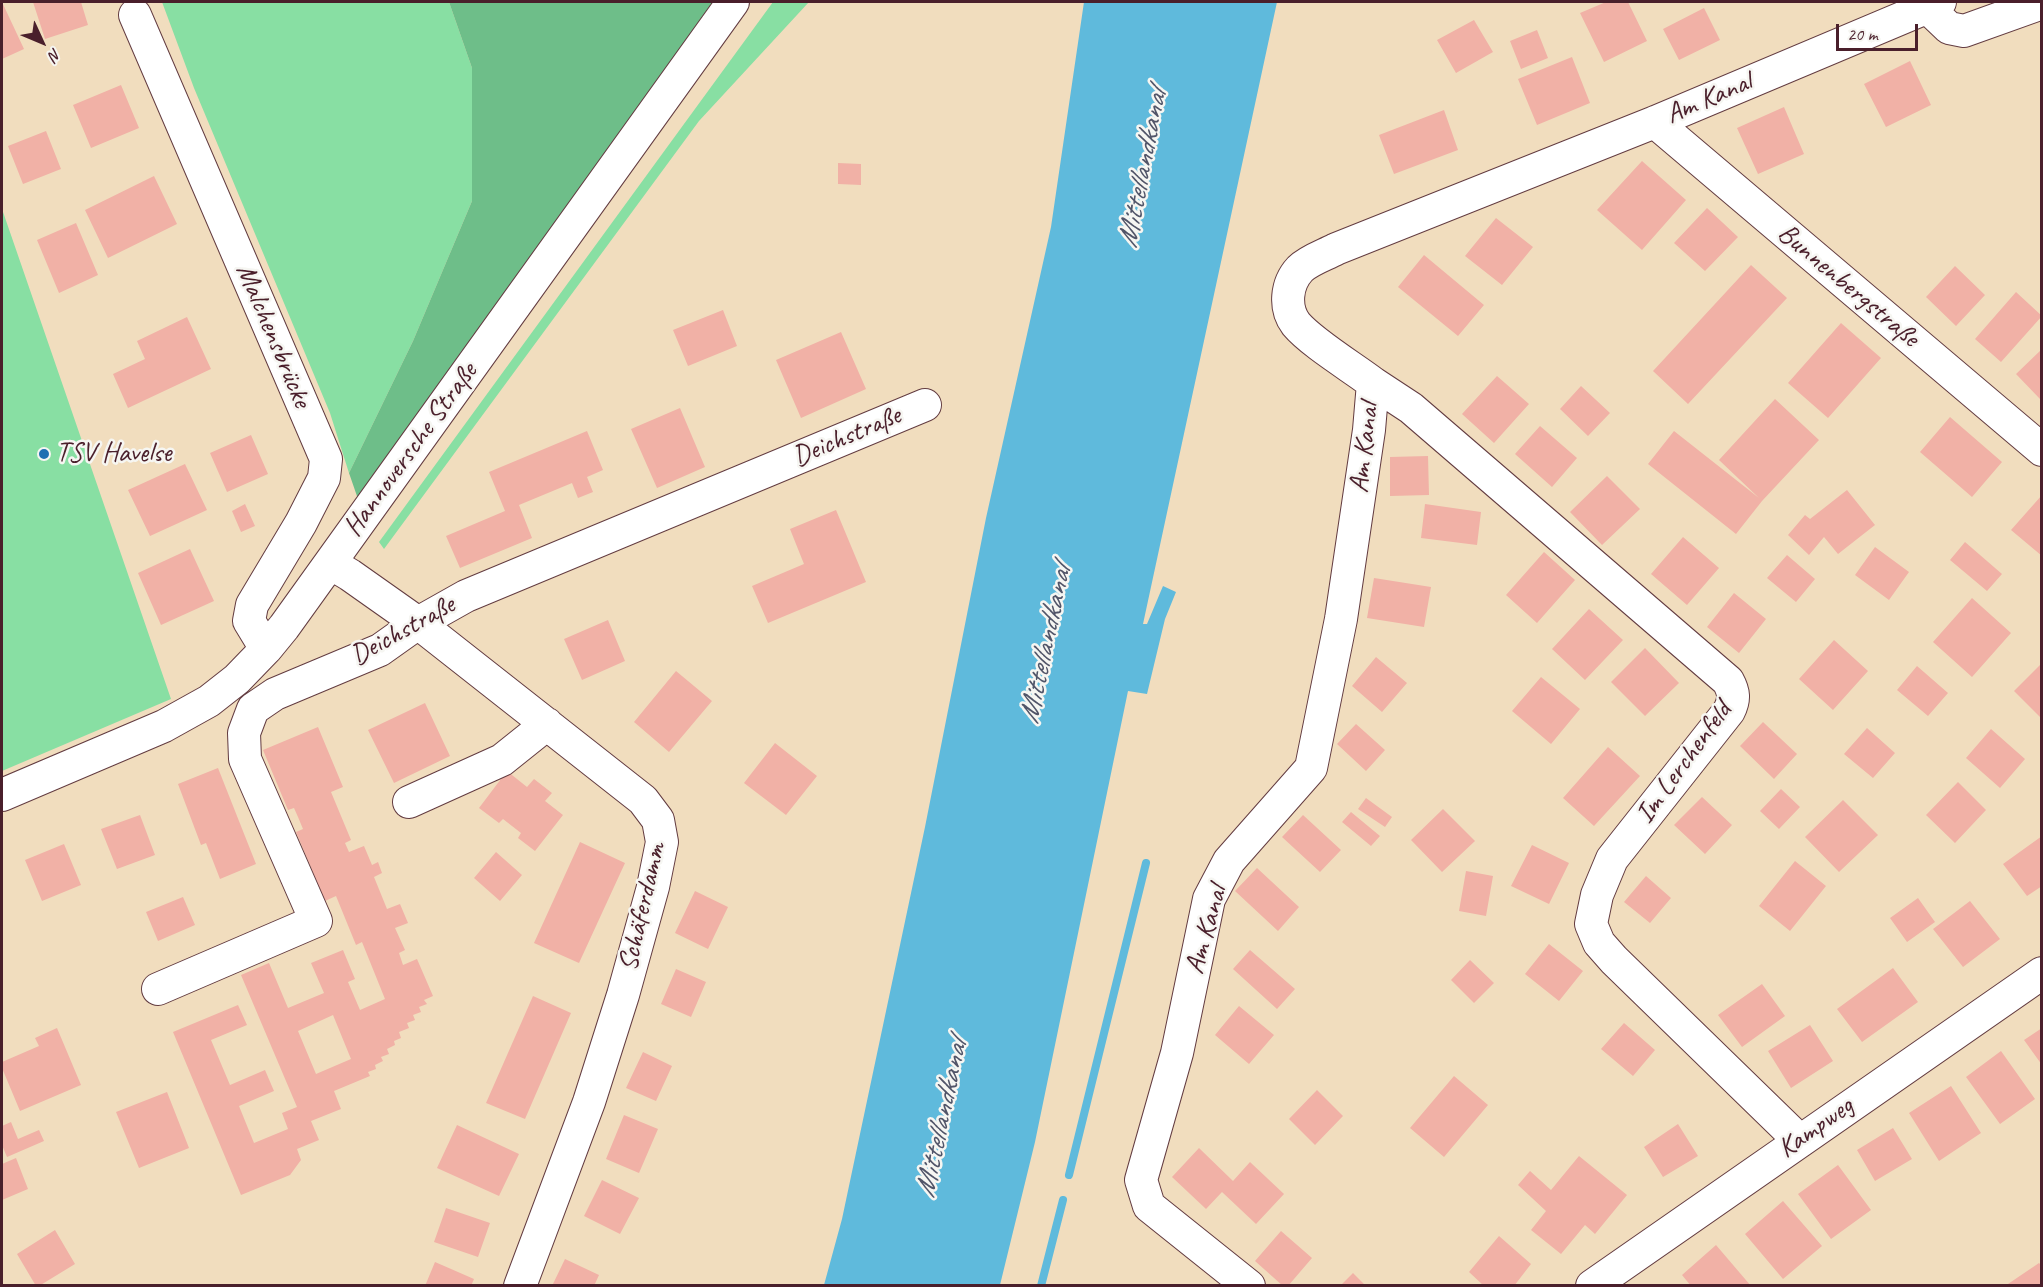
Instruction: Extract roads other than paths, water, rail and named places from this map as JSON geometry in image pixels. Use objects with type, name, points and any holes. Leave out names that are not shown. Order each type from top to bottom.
[{"type":"street","name":"Hannoversche Straße","points":[[2,795],[164,726],[208,701],[237,679],[266,649],[733,2]]},
{"type":"street","points":[[1933,4],[1949,28],[1964,31],[2042,3]]},
{"type":"street","name":"Am Kanal","points":[[1249,1286],[1149,1206],[1141,1180],[1177,1053],[1209,899],[1229,861],[1311,768],[1341,619],[1369,430],[1373,383],[1305,333],[1295,323],[1289,311],[1288,297],[1291,283],[1300,269],[1336,249],[1655,122],[1933,4]]},
{"type":"street","name":"Malchensbrücke","points":[[135,15],[326,459],[324,478],[301,523],[252,605],[249,621],[266,649]]},
{"type":"street","name":"Bunnenbergstraße","points":[[1655,122],[2042,450]]},
{"type":"street","name":"Im Lerchenfeld","points":[[1373,383],[1411,408],[1728,681],[1733,690],[1734,700],[1729,711],[1612,859],[1597,895],[1591,924],[1599,943],[1614,960],[1799,1140]]},
{"type":"street","name":"Deichstraße","points":[[158,989],[316,921],[245,759],[244,733],[253,710],[275,694],[380,650],[418,623],[466,596],[925,405]]},
{"type":"street","name":"Schäferdamm","points":[[330,563],[418,623],[547,724],[643,800],[658,820],[662,842],[650,898],[593,1092],[519,1286]]},
{"type":"street","points":[[409,802],[502,760],[547,724]]},
{"type":"street","name":"Kampweg","points":[[1592,1286],[2042,973]]},
{"type":"water","name":"Mittellandkanal","points":[[1084,2],[1277,2],[1143,624],[1147,624],[1163,586],[1176,592],[1165,619],[1147,694],[1128,691],[1035,1142],[1000,1285],[824,1285],[842,1219],[925,827],[986,518],[1051,227]]},
{"type":"waterway","points":[[1069,1175],[1146,863]]},
{"type":"waterway","points":[[1041,1286],[1063,1200]]},
{"type":"place","name":"TSV Havelse","points":[[44,454]]}]
